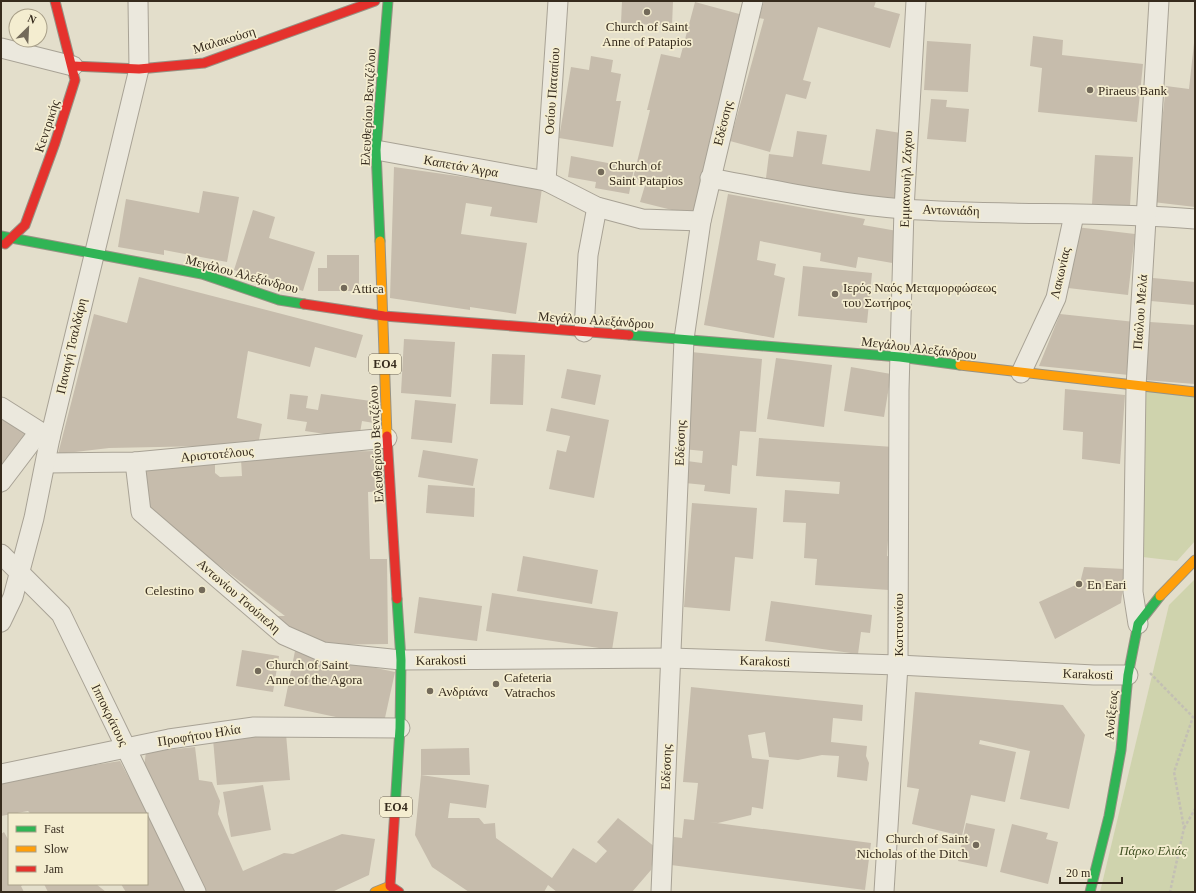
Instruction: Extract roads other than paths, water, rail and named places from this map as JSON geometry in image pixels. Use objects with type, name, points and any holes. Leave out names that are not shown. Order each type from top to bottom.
[{"type":"street","name":"Κεντρικής","points":[[1,248],[25,225],[55,143],[75,80],[73,66],[55,1]]},
{"type":"street","name":"Παναγή Τσαλδάρη","points":[[1,622],[13,597],[46,463],[44,435],[94,253],[138,69],[138,1]]},
{"type":"street","name":"Μαλακούση","points":[[73,66],[138,69],[204,63],[375,1]]},
{"type":"street","name":"Ελευθερίου Βενιζέλου","points":[[388,1],[376,150],[388,438],[401,660],[400,728],[390,886]]},
{"type":"street","name":"Οσίου Παταπίου","points":[[546,181],[558,1]]},
{"type":"street","name":"Εδέσσης","points":[[660,892],[684,339],[701,221],[753,1]]},
{"type":"street","name":"Εμμανουήλ Ζάχου","points":[[900,357],[904,209],[916,1]]},
{"type":"street","name":"Παύλου Μελά","points":[[1138,624],[1133,592],[1136,387],[1159,1]]},
{"type":"street","points":[[1,48],[73,66]]},
{"type":"street","name":"Καπετάν Άγρα","points":[[376,150],[546,181],[597,207],[642,219],[701,221]]},
{"type":"street","name":"Αντωνιάδη","points":[[710,178],[804,196],[904,209],[1074,215],[1146,215],[1195,219]]},
{"type":"street","points":[[584,332],[588,255],[597,207]]},
{"type":"street","name":"Λακωνίας","points":[[1021,373],[1056,298],[1074,215]]},
{"type":"street","name":"Μεγάλου Αλεξάνδρου","points":[[1,236],[13,237],[202,274],[279,300],[384,316],[900,357],[1136,387],[1195,392]]},
{"type":"street","name":"Κωττουνίου","points":[[884,892],[898,665],[900,357]]},
{"type":"street","points":[[1,406],[44,435],[2,480]]},
{"type":"street","name":"Αριστοτέλους","points":[[46,463],[135,462],[388,438]]},
{"type":"street","name":"Αντωνίου Τσούπελη","points":[[135,462],[141,512],[284,635],[323,652],[401,660]]},
{"type":"street","name":"Ιπποκράτους","points":[[1,554],[60,614],[196,892]]},
{"type":"street","name":"Ανοίξεως","points":[[1090,892],[1109,816],[1121,750],[1128,675],[1138,624],[1160,596],[1195,560]]},
{"type":"street","name":"Karakosti","points":[[401,660],[670,658],[898,665],[1094,675],[1128,675]]},
{"type":"street","name":"Προφήτου Ηλία","points":[[1,774],[169,739],[254,727],[400,728]]},
{"type":"street","points":[[375,892],[390,886],[399,892]]},
{"type":"place","name":"Church of Saint Anne of Patapios","points":[[647,12]]},
{"type":"place","name":"Piraeus Bank","points":[[1090,90]]},
{"type":"place","name":"Church of Saint Patapios","points":[[601,172]]},
{"type":"place","name":"Attica","points":[[344,288]]},
{"type":"place","name":"Ιερός Ναός Μεταμορφώσεως του Σωτήρος","points":[[835,294]]},
{"type":"place","name":"En Eari","points":[[1079,584]]},
{"type":"place","name":"Celestino","points":[[202,590]]},
{"type":"place","name":"Church of Saint Anne of the Agora","points":[[258,671]]},
{"type":"place","name":"Cafeteria Vatrachos","points":[[496,684]]},
{"type":"place","name":"Ανδριάνα","points":[[430,691]]},
{"type":"place","name":"Church of Saint Nicholas of the Ditch","points":[[976,845]]},
{"type":"park label","name":"Πάρκο Ελιάς","points":[[1153,850]]}]
